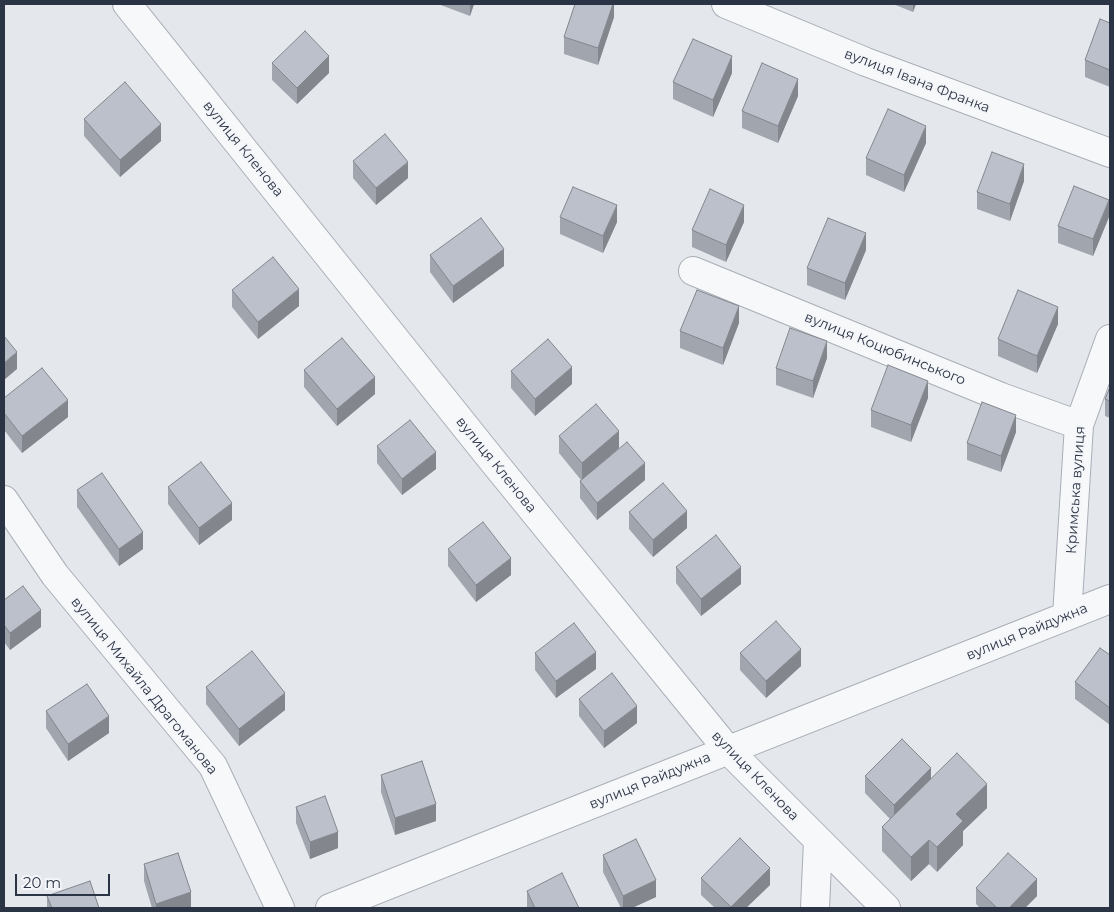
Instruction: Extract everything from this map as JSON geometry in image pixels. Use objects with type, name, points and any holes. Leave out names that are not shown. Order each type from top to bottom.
[{"type":"street","name":"вулиця Кленова","points":[[127,4],[488,455],[728,750],[886,908]]},
{"type":"street","name":"вулиця Івана Франка","points":[[726,4],[866,62],[1110,153]]},
{"type":"street","name":"вулиця Коцюбинського","points":[[693,271],[1001,396],[1079,425]]},
{"type":"street","name":"Кримська вулиця","points":[[1068,616],[1079,425],[1110,339]]},
{"type":"street","name":"вулиця Михайла Драгоманова","points":[[4,500],[55,576],[213,766],[280,908]]},
{"type":"street","name":"вулиця Райдужна","points":[[330,908],[1110,599]]},
{"type":"street","points":[[815,908],[818,841]]},
{"type":"building","points":[[575,4],[613,4],[598,48],[564,37]]},
{"type":"building","points":[[1100,19],[1110,23],[1110,70],[1085,60]]},
{"type":"building","points":[[305,31],[329,56],[297,88],[272,63]]},
{"type":"building","points":[[693,39],[732,56],[713,100],[673,82]]},
{"type":"building","points":[[762,63],[798,79],[778,126],[742,111]]},
{"type":"building","points":[[125,82],[161,124],[120,160],[84,119]]},
{"type":"building","points":[[888,109],[926,126],[904,175],[866,158]]},
{"type":"building","points":[[385,134],[408,162],[376,188],[353,161]]},
{"type":"building","points":[[992,152],[1024,164],[1010,204],[977,192]]},
{"type":"building","points":[[1074,186],[1109,200],[1093,239],[1058,226]]},
{"type":"building","points":[[573,187],[617,205],[603,236],[560,217]]},
{"type":"building","points":[[710,189],[744,205],[726,245],[692,230]]},
{"type":"building","points":[[481,218],[504,249],[453,286],[430,255]]},
{"type":"building","points":[[828,218],[866,233],[845,283],[807,268]]},
{"type":"building","points":[[273,257],[299,289],[258,322],[232,290]]},
{"type":"building","points":[[697,290],[739,306],[723,348],[680,331]]},
{"type":"building","points":[[1018,290],[1058,307],[1037,356],[998,339]]},
{"type":"building","points":[[790,328],[827,341],[813,381],[776,368]]},
{"type":"building","points":[[4,336],[17,352],[4,363]]},
{"type":"building","points":[[342,338],[375,377],[337,409],[304,370]]},
{"type":"building","points":[[548,339],[572,367],[535,399],[511,371]]},
{"type":"building","points":[[888,365],[928,381],[911,425],[871,410]]},
{"type":"building","points":[[42,368],[68,400],[22,436],[4,413],[4,398]]},
{"type":"building","points":[[1110,387],[1110,401],[1105,399]]},
{"type":"building","points":[[982,402],[1016,415],[1001,456],[967,443]]},
{"type":"building","points":[[596,404],[619,431],[582,463],[559,436]]},
{"type":"building","points":[[410,420],[436,452],[402,479],[377,446]]},
{"type":"building","points":[[627,442],[645,463],[597,503],[580,481]]},
{"type":"building","points":[[201,462],[232,503],[199,528],[168,487]]},
{"type":"building","points":[[102,473],[143,532],[119,549],[77,490]]},
{"type":"building","points":[[663,483],[687,511],[653,540],[629,512]]},
{"type":"building","points":[[483,522],[511,558],[476,585],[448,549]]},
{"type":"building","points":[[716,535],[741,567],[701,599],[676,567]]},
{"type":"building","points":[[23,586],[41,610],[10,633],[4,625],[4,600]]},
{"type":"building","points":[[776,621],[801,649],[766,681],[740,653]]},
{"type":"building","points":[[574,623],[596,652],[556,681],[535,653]]},
{"type":"building","points":[[1100,648],[1110,655],[1110,708],[1075,682]]},
{"type":"building","points":[[252,651],[285,693],[239,729],[206,687]]},
{"type":"building","points":[[612,673],[637,706],[604,731],[579,699]]},
{"type":"building","points":[[87,684],[109,716],[68,744],[46,711]]},
{"type":"building","points":[[902,739],[931,768],[894,805],[865,776]]},
{"type":"building","points":[[957,753],[987,784],[956,814],[963,821],[937,847],[929,840],[911,857],[882,827]]},
{"type":"building","points":[[422,761],[436,804],[395,818],[381,775]]},
{"type":"building","points":[[325,796],[338,832],[310,842],[296,807]]},
{"type":"building","points":[[740,838],[770,868],[731,907],[701,878]]},
{"type":"building","points":[[636,839],[656,880],[623,896],[603,855]]},
{"type":"building","points":[[178,853],[191,892],[156,904],[144,864]]},
{"type":"building","points":[[1008,853],[1037,879],[1009,908],[997,908],[976,888]]},
{"type":"building","points":[[562,873],[579,908],[535,908],[527,891]]},
{"type":"building","points":[[90,881],[99,908],[52,908],[47,896]]}]
